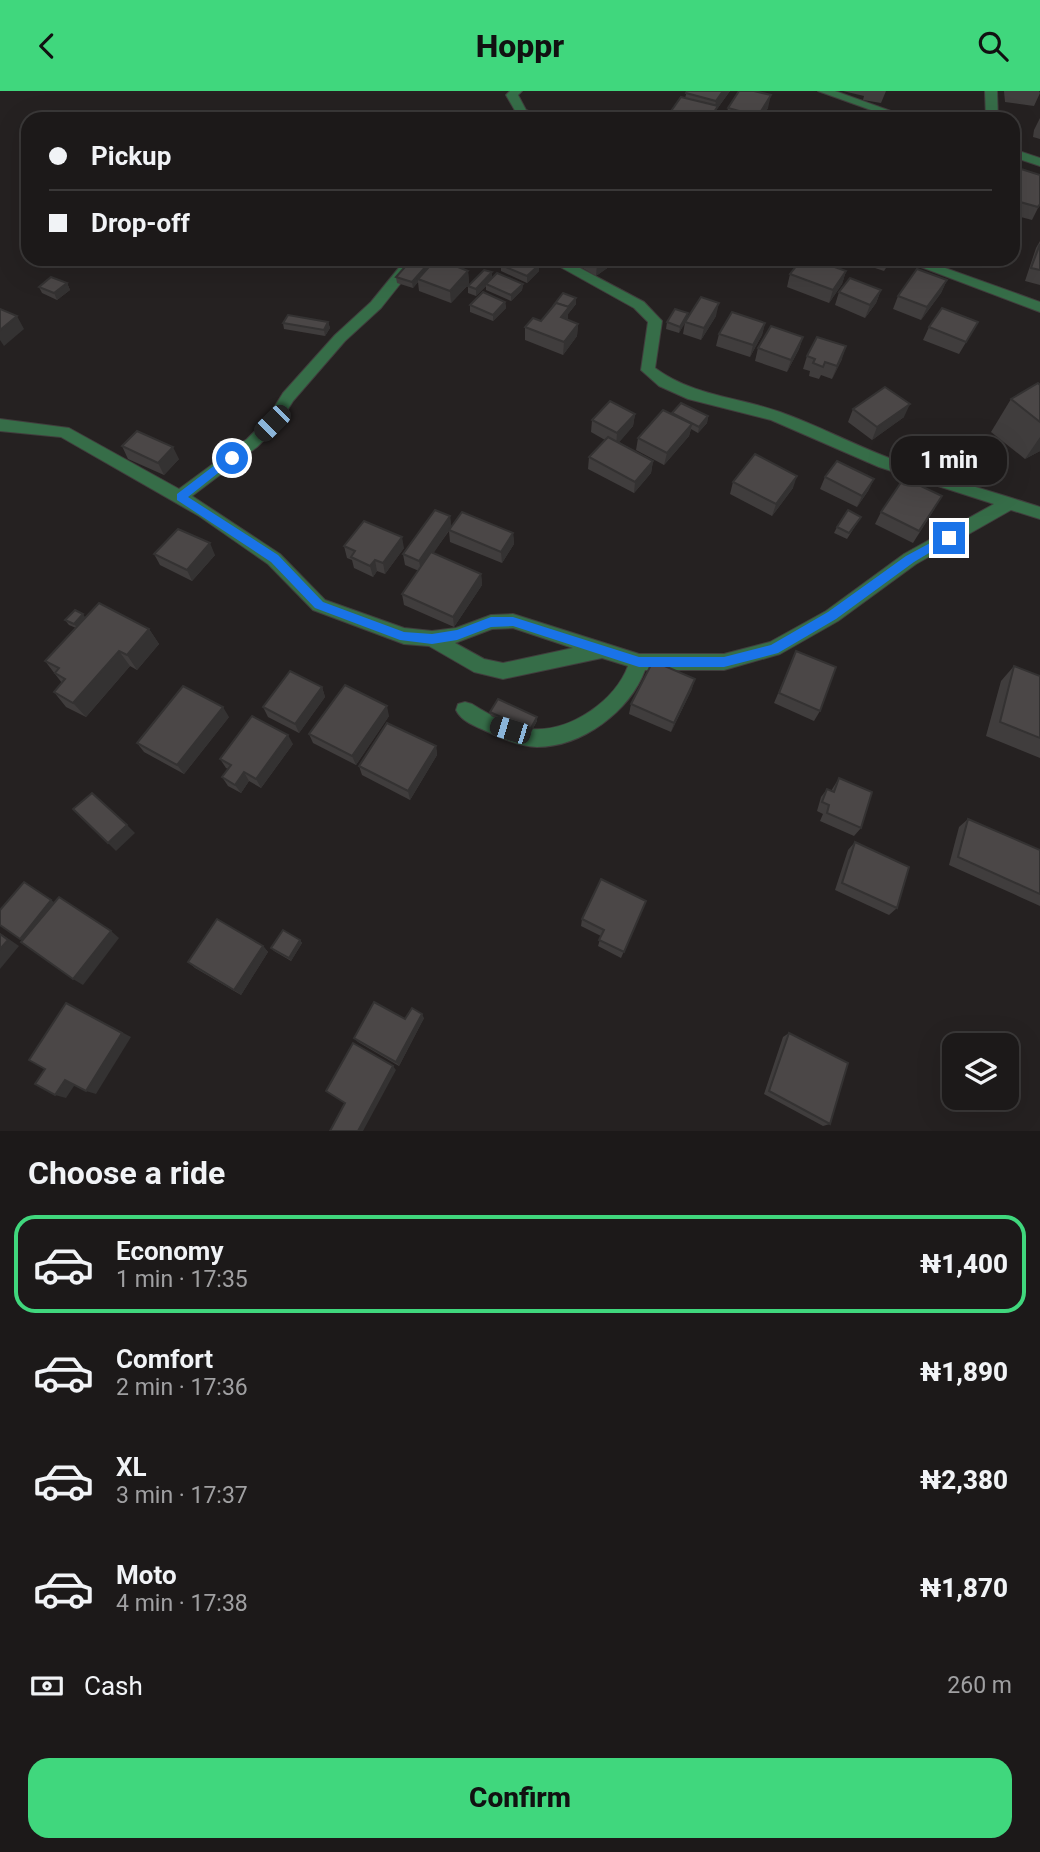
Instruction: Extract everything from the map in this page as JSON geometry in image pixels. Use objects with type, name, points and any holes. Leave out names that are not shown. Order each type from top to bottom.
[{"type":"street","points":[[824,91],[886,112]]},
{"type":"street","points":[[991,91],[992,112]]},
{"type":"street","points":[[513,92],[518,112]]},
{"type":"street","points":[[1020,155],[1040,162]]},
{"type":"street","points":[[180,497],[252,443],[272,423],[288,397],[340,338],[376,305],[407,266]]},
{"type":"street","points":[[566,266],[639,305],[656,321],[648,356],[648,370],[664,382],[693,395],[775,416],[885,463],[1040,513]]},
{"type":"street","points":[[926,266],[1040,307]]},
{"type":"street","points":[[0,425],[64,432],[180,497],[274,558],[319,605],[404,636],[432,639],[457,635],[491,622],[513,621],[606,649],[639,662],[724,662],[774,649],[832,615],[910,559],[1012,502]]},
{"type":"street","points":[[432,639],[480,666],[503,671],[606,649]]},
{"type":"street","points":[[465,710],[486,723],[535,738],[562,734],[606,709],[630,683],[639,662]]},
{"type":"building","points":[[723,91],[716,101],[686,93]]},
{"type":"building","points":[[739,91],[771,95],[760,112],[743,112],[728,108]]},
{"type":"building","points":[[681,97],[718,106],[714,112],[670,112]]},
{"type":"building","points":[[1020,169],[1040,175],[1038,207],[1020,202]]},
{"type":"building","points":[[1040,244],[1040,270],[1031,268]]},
{"type":"building","points":[[406,266],[426,266],[412,282],[396,277]]},
{"type":"building","points":[[430,266],[459,266],[468,271],[450,291],[418,279]]},
{"type":"building","points":[[503,266],[538,266],[527,276]]},
{"type":"building","points":[[796,266],[832,266],[846,271],[833,290],[790,274]]},
{"type":"building","points":[[917,269],[947,280],[927,307],[898,296]]},
{"type":"building","points":[[484,270],[492,272],[476,289],[468,286]]},
{"type":"building","points":[[497,273],[523,284],[511,295],[486,284]]},
{"type":"building","points":[[51,277],[67,283],[54,293],[39,287]]},
{"type":"building","points":[[850,278],[881,290],[870,305],[839,292]]},
{"type":"building","points":[[483,292],[505,302],[493,315],[470,305]]},
{"type":"building","points":[[563,293],[576,298],[568,307],[556,303],[553,306]]},
{"type":"building","points":[[701,297],[719,303],[704,328],[685,322]]},
{"type":"building","points":[[556,303],[569,307],[561,317],[578,324],[564,342],[525,327],[533,318],[541,321]]},
{"type":"building","points":[[942,308],[978,322],[966,342],[929,327]]},
{"type":"building","points":[[0,309],[17,316],[0,330]]},
{"type":"building","points":[[675,309],[688,313],[680,327],[667,322]]},
{"type":"building","points":[[732,312],[765,323],[753,345],[719,334]]},
{"type":"building","points":[[288,315],[328,322],[324,330],[283,323]]},
{"type":"building","points":[[771,326],[803,337],[791,360],[758,348]]},
{"type":"building","points":[[817,337],[846,346],[837,366],[825,362],[823,367],[813,363],[815,359],[807,356]]},
{"type":"building","points":[[1038,383],[1040,385],[1040,422],[1011,399]]},
{"type":"building","points":[[885,387],[910,404],[877,427],[853,409]]},
{"type":"building","points":[[610,401],[635,414],[617,433],[592,420]]},
{"type":"building","points":[[681,403],[708,416],[699,427],[672,413]]},
{"type":"building","points":[[663,410],[692,424],[667,453],[638,438]]},
{"type":"building","points":[[137,431],[173,447],[158,463],[122,446]]},
{"type":"building","points":[[608,437],[653,461],[635,482],[589,457]]},
{"type":"building","points":[[755,454],[797,476],[776,504],[733,482]]},
{"type":"building","points":[[837,461],[874,479],[862,496],[825,477]]},
{"type":"building","points":[[904,478],[942,496],[919,531],[881,512]]},
{"type":"building","points":[[435,510],[450,516],[419,561],[403,554]]},
{"type":"building","points":[[848,510],[861,517],[849,533],[837,527]]},
{"type":"building","points":[[462,512],[513,533],[501,552],[449,530]]},
{"type":"building","points":[[364,521],[402,537],[383,563],[375,560],[370,566],[351,557],[355,551],[344,546]]},
{"type":"building","points":[[178,529],[210,543],[187,570],[154,554]]},
{"type":"building","points":[[431,552],[481,574],[453,617],[402,594]]},
{"type":"building","points":[[99,603],[149,629],[127,655],[119,651],[73,703],[54,692],[65,679],[55,673],[59,668],[45,661]]},
{"type":"building","points":[[75,610],[83,614],[74,624],[65,620]]},
{"type":"building","points":[[796,651],[836,667],[820,711],[779,693]]},
{"type":"building","points":[[653,661],[695,679],[674,723],[631,704]]},
{"type":"building","points":[[1014,666],[1040,676],[1040,738],[1000,722]]},
{"type":"building","points":[[290,671],[322,687],[295,724],[263,707]]},
{"type":"building","points":[[345,685],[387,706],[352,756],[309,734]]},
{"type":"building","points":[[183,686],[223,707],[177,765],[137,743]]},
{"type":"building","points":[[498,699],[537,717],[530,730],[490,712]]},
{"type":"building","points":[[252,716],[288,735],[256,779],[244,772],[235,785],[222,777],[231,765],[220,759]]},
{"type":"building","points":[[387,723],[436,746],[408,791],[359,766]]},
{"type":"building","points":[[839,778],[872,792],[861,828],[827,813],[829,805],[822,802],[827,789],[834,792]]},
{"type":"building","points":[[92,793],[127,825],[108,843],[73,809]]},
{"type":"building","points":[[968,819],[1040,850],[1040,894],[958,857]]},
{"type":"building","points":[[855,842],[909,867],[897,908],[842,883]]},
{"type":"building","points":[[601,879],[646,901],[624,952],[599,940],[604,930],[582,919]]},
{"type":"building","points":[[24,882],[51,900],[20,939],[0,925],[0,910]]},
{"type":"building","points":[[59,897],[111,931],[73,979],[21,942]]},
{"type":"building","points":[[217,919],[263,946],[234,990],[188,962]]},
{"type":"building","points":[[283,930],[300,940],[289,958],[271,948]]},
{"type":"building","points":[[0,934],[8,940],[0,949]]},
{"type":"building","points":[[374,1002],[405,1019],[412,1008],[422,1014],[396,1062],[354,1038]]},
{"type":"building","points":[[66,1003],[122,1033],[86,1091],[65,1080],[55,1095],[35,1084],[45,1069],[29,1060]]},
{"type":"building","points":[[789,1033],[848,1063],[830,1124],[769,1091]]},
{"type":"building","points":[[353,1043],[393,1066],[358,1131],[330,1131],[345,1103],[326,1091]]},
{"type":"route","points":[[232,458],[180,497],[274,558],[319,605],[404,636],[432,639],[457,635],[491,622],[513,621],[606,649],[639,662],[724,662],[774,649],[832,615],[910,559],[949,538]]}]
